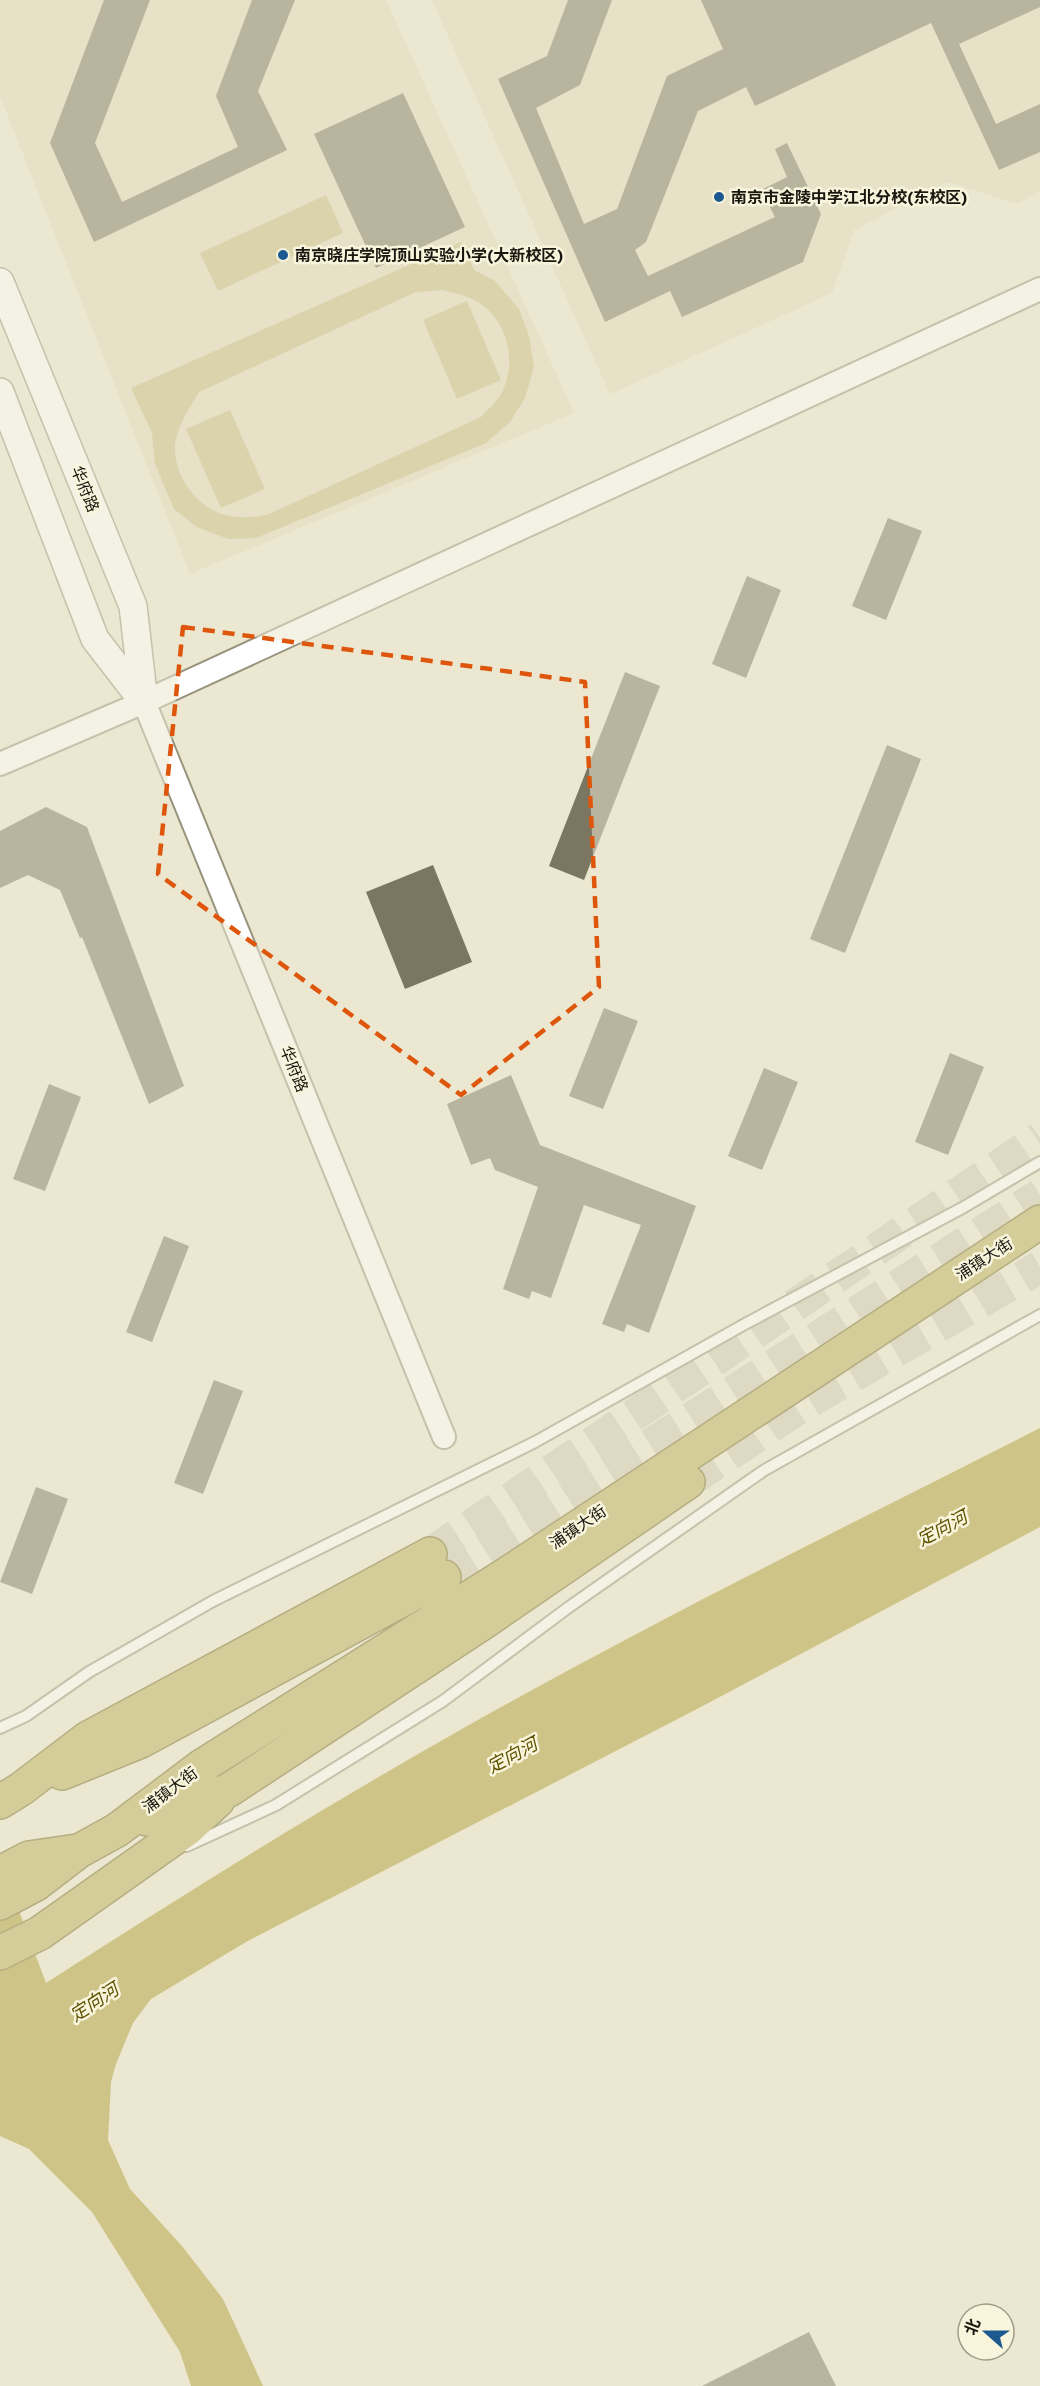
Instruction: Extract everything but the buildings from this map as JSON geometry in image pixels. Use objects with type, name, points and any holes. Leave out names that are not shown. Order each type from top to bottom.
[{"type":"highway","name":"浦镇大街","points":[[0,1903],[33,1871],[79,1851],[117,1830],[202,1766],[507,1574],[1040,1222]]},
{"type":"highway","name":"浦镇大街","points":[[117,1830],[229,1790],[481,1624],[688,1482]]},
{"type":"highway","points":[[11,1796],[88,1738],[437,1566]]},
{"type":"highway","points":[[0,1953],[40,1932],[114,1881],[187,1829],[229,1790]]},
{"type":"highway","points":[[0,1873],[33,1871]]},
{"type":"street","name":"华府路","points":[[0,282],[133,606],[144,702],[444,1437]]},
{"type":"street","points":[[0,764],[144,702],[1040,289]]},
{"type":"street","name":"华府路","points":[[0,392],[95,639],[144,702]]},
{"type":"lane","points":[[0,1728],[26,1716],[89,1672],[213,1601],[535,1442],[745,1324],[964,1207],[1040,1162]]},
{"type":"lane","points":[[114,1881],[276,1805],[443,1701],[569,1607],[763,1472],[1040,1315]]},
{"type":"highlighted area","points":[[183,627],[585,682],[599,987],[461,1095],[158,874]]},
{"type":"shaded area","name":"南京晓庄学院顶山实验小学(大新校区)","points":[[0,0],[386,0],[574,413],[190,574],[0,96]]},
{"type":"shaded area","name":"南京市金陵中学江北分校(东校区)","points":[[432,0],[1040,0],[1040,190],[1018,204],[948,182],[854,230],[832,293],[610,394]]},
{"type":"shaded area","points":[[326,195],[343,233],[218,291],[200,253]]},
{"type":"shaded area","points":[[461,242],[474,270],[495,281],[519,309],[529,336],[534,367],[525,398],[510,422],[486,443],[256,538],[228,539],[197,527],[174,509],[155,464],[152,433],[131,388]],"holes":[[[443,290],[463,295],[485,308],[495,317],[506,340],[509,353],[507,380],[498,399],[481,417],[267,515],[246,517],[227,515],[215,511],[195,497],[181,476],[177,465],[175,445],[182,421],[199,392],[416,292]]]},
{"type":"shaded area","points":[[467,301],[501,380],[457,399],[423,320]]},
{"type":"shaded area","points":[[230,410],[265,489],[221,508],[186,429]]},
{"type":"water","name":"定向河","points":[[1040,1428],[1040,1527],[697,1709],[246,1942],[151,1999],[133,2023],[116,2064],[111,2082],[108,2140],[130,2189],[182,2246],[223,2299],[263,2386],[191,2386],[180,2352],[92,2212],[29,2149],[0,2136],[0,1860],[46,1983],[259,1849],[476,1721],[686,1608]]},
{"type":"tunnel","points":[[430,1554],[1040,1138]]},
{"type":"tunnel","points":[[444,1577],[1040,1195]]},
{"type":"tunnel","points":[[688,1482],[803,1405],[1040,1267]]},
{"type":"place","name":"南京市金陵中学江北分校(东校区)","points":[[719,197]]},
{"type":"place","name":"南京晓庄学院顶山实验小学(大新校区)","points":[[283,255]]}]
